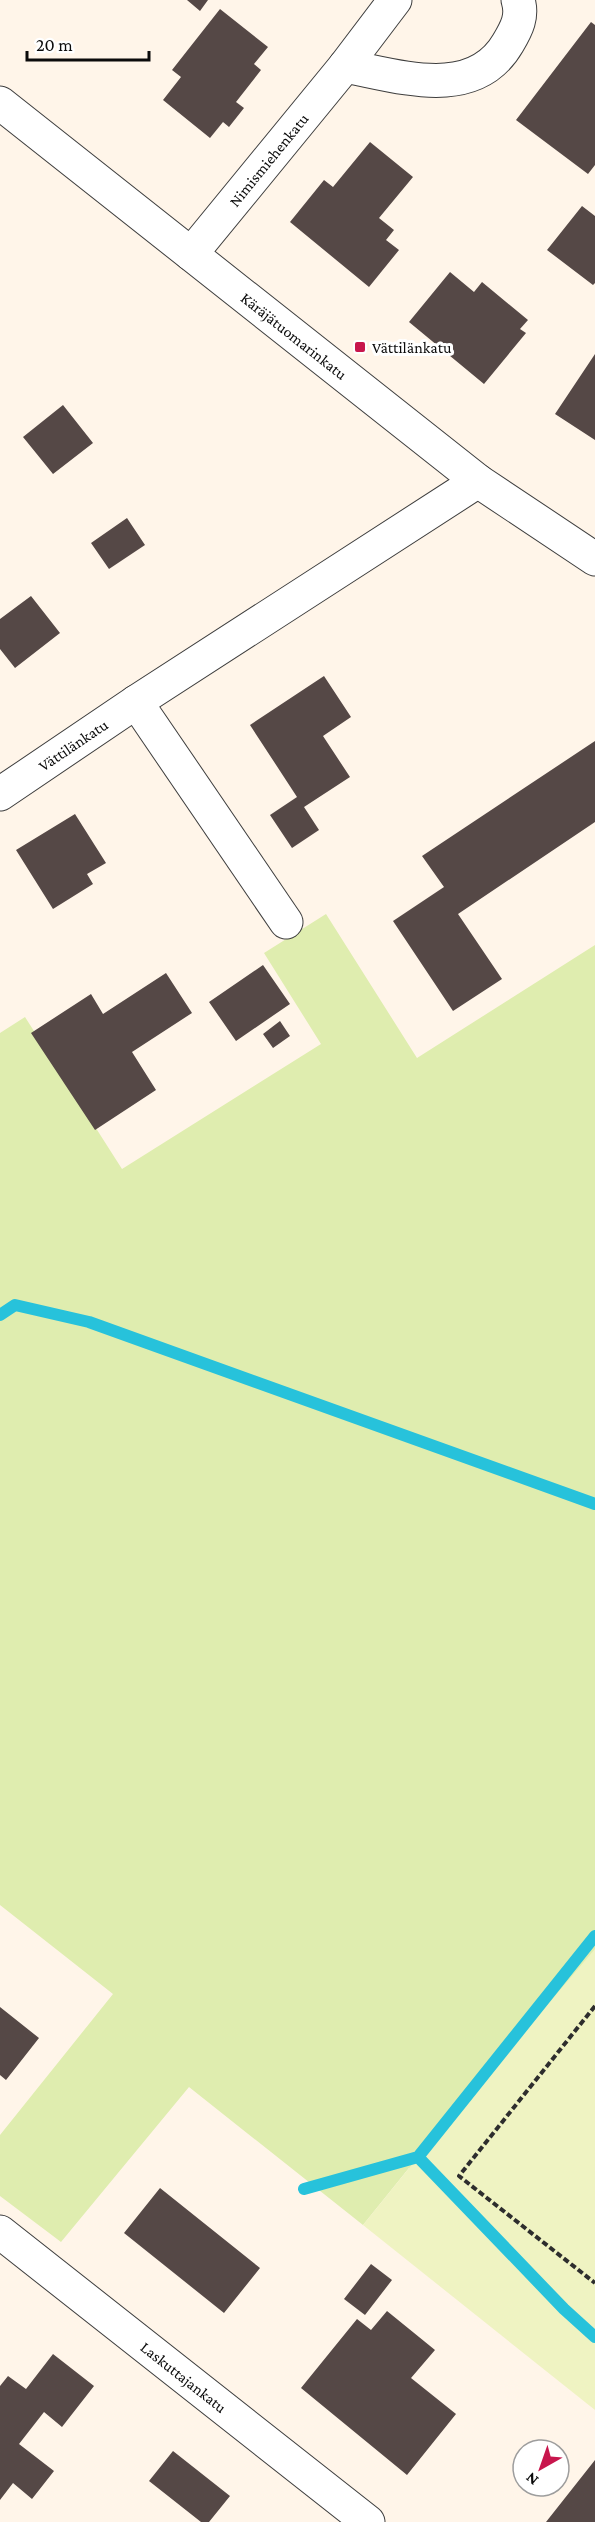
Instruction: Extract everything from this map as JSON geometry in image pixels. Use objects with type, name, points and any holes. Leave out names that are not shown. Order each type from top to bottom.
[{"type":"street","name":"Nimismiehenkatu","points":[[191,254],[345,66],[395,0]]},
{"type":"street","points":[[345,66],[429,81],[453,81],[475,74],[490,65],[504,50],[516,30],[522,11],[518,0]]},
{"type":"street","name":"Käräjätuomarinkatu","points":[[0,103],[478,481],[595,559]]},
{"type":"street","name":"Vättilänkatu","points":[[0,794],[136,702],[478,481]]},
{"type":"street","points":[[136,702],[286,922]]},
{"type":"street","name":"Laskuttajankatu","points":[[0,2232],[368,2522]]},
{"type":"path","points":[[595,2006],[459,2176],[595,2283]]},
{"type":"green space","points":[[326,914],[417,1058],[595,945],[595,2327],[409,2168],[363,2225],[189,2087],[61,2242],[0,2196],[0,2135],[113,1994],[0,1905],[0,1033],[25,1017],[122,1169],[321,1044],[264,953]]},
{"type":"green space","points":[[595,1949],[595,2410],[363,2225],[431,2141]]},
{"type":"building","points":[[187,0],[208,0],[200,11]]},
{"type":"building","points":[[220,9],[268,47],[254,64],[261,70],[236,102],[244,108],[229,127],[223,122],[210,138],[163,100],[181,77],[172,70]]},
{"type":"building","points":[[591,22],[595,25],[595,165],[588,174],[516,120]]},
{"type":"building","points":[[370,142],[413,177],[379,218],[394,230],[386,240],[399,250],[369,287],[290,222],[324,180],[333,187]]},
{"type":"building","points":[[582,206],[595,216],[595,283],[593,285],[547,250]]},
{"type":"building","points":[[450,272],[474,292],[482,282],[528,320],[520,329],[526,333],[484,384],[409,322]]},
{"type":"building","points":[[595,354],[595,440],[555,414]]},
{"type":"building","points":[[63,405],[93,443],[53,474],[23,437]]},
{"type":"building","points":[[127,518],[145,545],[109,569],[91,543]]},
{"type":"building","points":[[31,596],[60,633],[15,668],[0,649],[0,619]]},
{"type":"building","points":[[324,676],[351,717],[323,736],[350,777],[304,807],[319,830],[292,848],[270,815],[297,797],[250,725]]},
{"type":"building","points":[[595,741],[595,822],[458,914],[502,979],[453,1011],[393,921],[444,887],[422,856]]},
{"type":"building","points":[[75,814],[106,863],[87,874],[93,884],[53,909],[16,850]]},
{"type":"building","points":[[263,965],[290,1004],[236,1041],[209,1002]]},
{"type":"building","points":[[166,973],[192,1013],[132,1052],[156,1090],[95,1130],[31,1033],[91,994],[103,1014]]},
{"type":"building","points":[[280,1021],[290,1036],[273,1048],[263,1034]]},
{"type":"building","points":[[0,2007],[39,2038],[6,2080],[0,2075]]},
{"type":"building","points":[[160,2188],[260,2268],[224,2313],[124,2233]]},
{"type":"building","points":[[371,2264],[392,2280],[365,2315],[344,2299]]},
{"type":"building","points":[[387,2311],[435,2350],[411,2378],[456,2414],[407,2475],[301,2388],[357,2319],[371,2330]]},
{"type":"building","points":[[53,2354],[94,2386],[62,2427],[44,2412],[19,2444],[54,2471],[32,2499],[13,2483],[0,2500],[0,2386],[8,2376],[26,2389]]},
{"type":"building","points":[[173,2451],[230,2496],[209,2522],[201,2522],[149,2481]]},
{"type":"building","points":[[595,2460],[595,2522],[546,2522],[565,2498],[571,2498],[571,2490]]},
{"type":"waterway","points":[[0,1315],[15,1305],[89,1322],[595,1504]]},
{"type":"waterway","points":[[304,2189],[418,2157],[595,1936]]},
{"type":"waterway","points":[[418,2157],[564,2309],[595,2337]]},
{"type":"place","name":"Vättilänkatu","points":[[360,347]]}]
